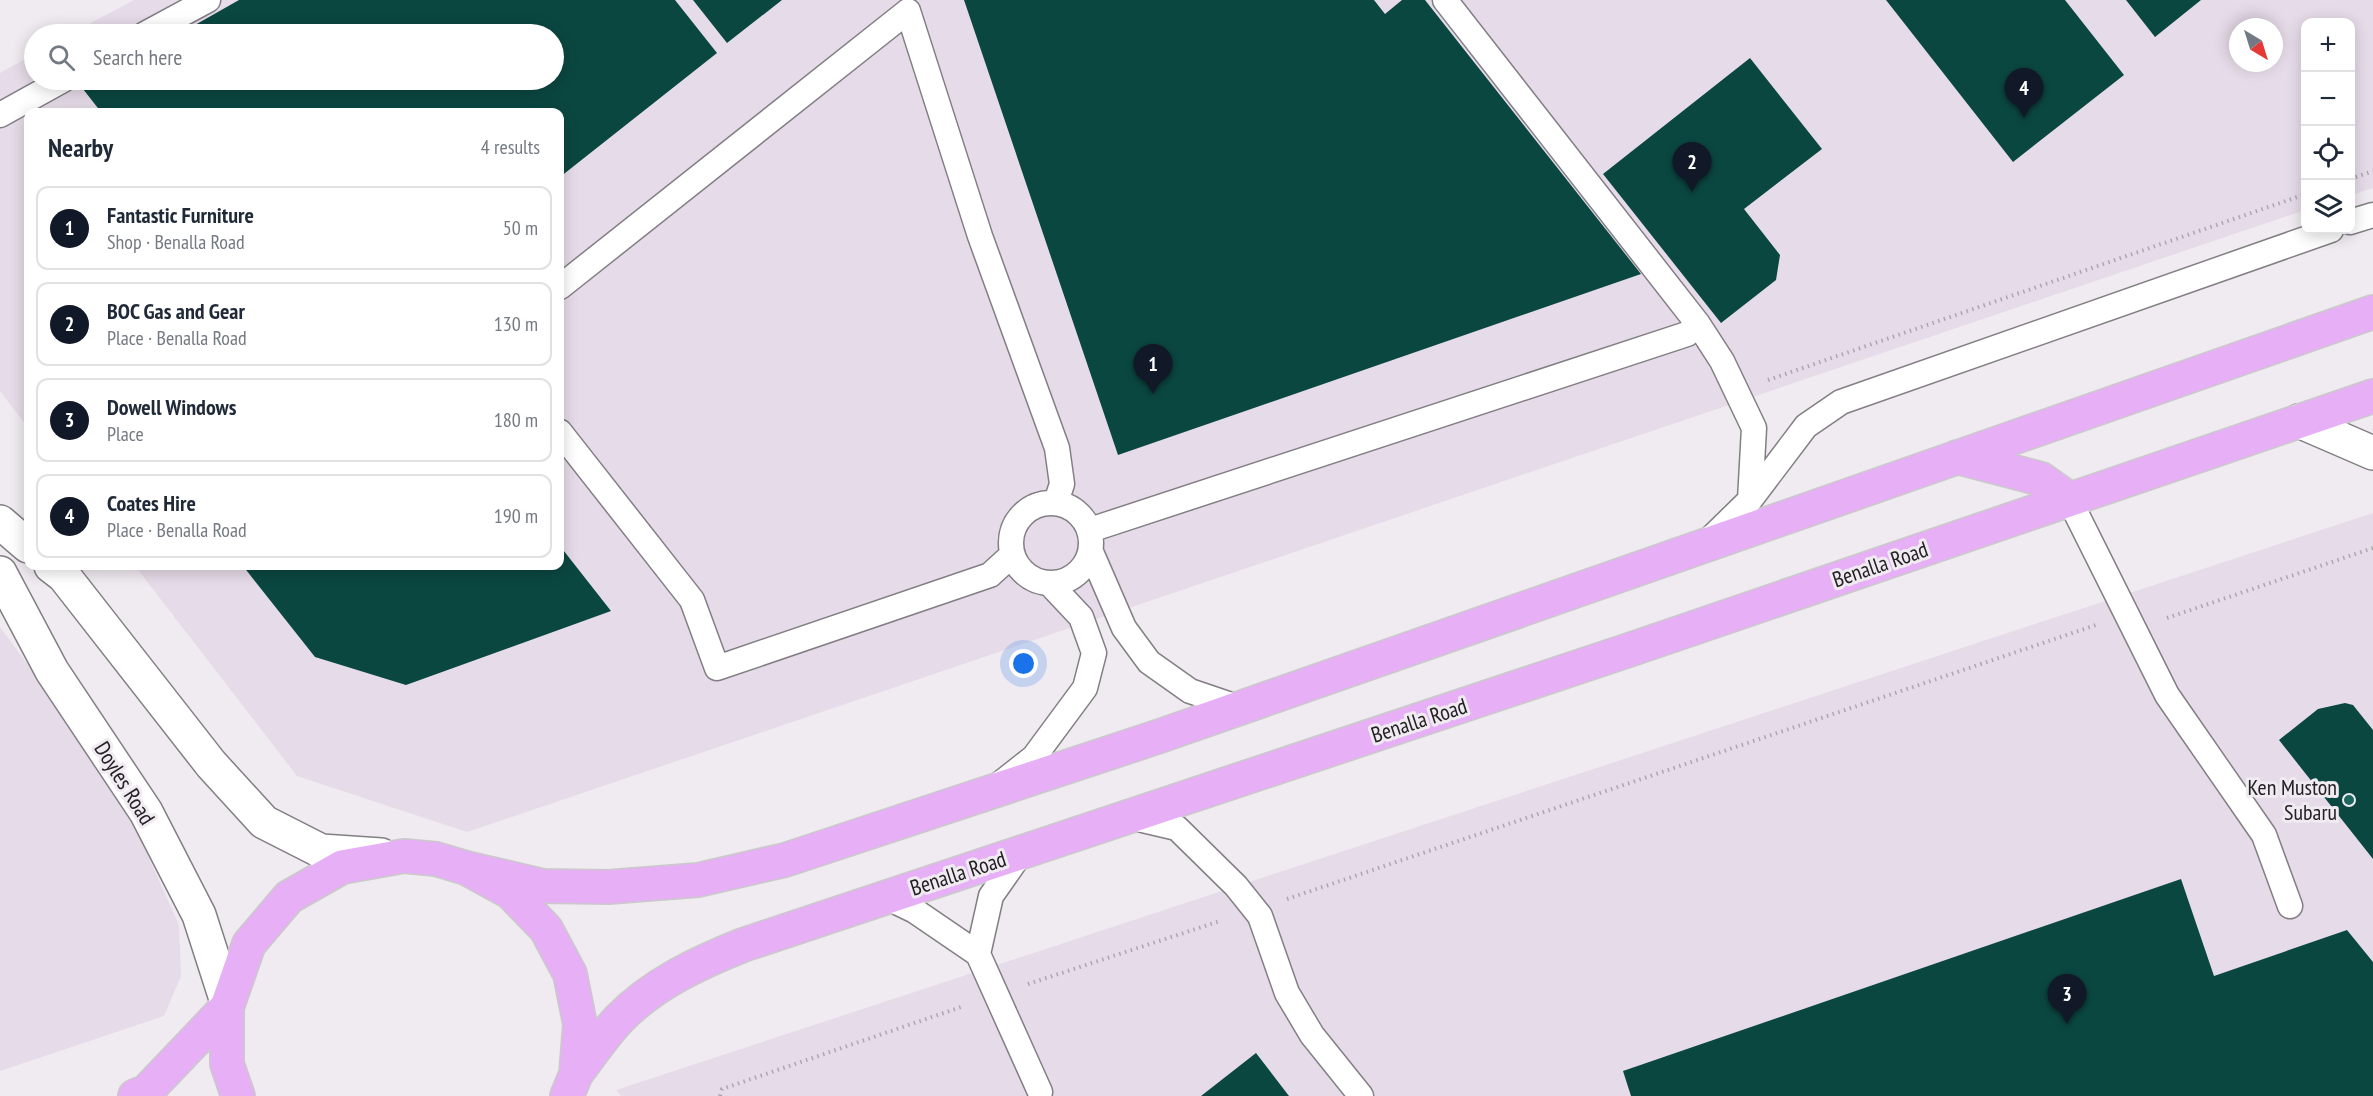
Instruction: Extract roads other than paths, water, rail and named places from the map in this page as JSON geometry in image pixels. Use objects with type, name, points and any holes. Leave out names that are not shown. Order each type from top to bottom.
[{"type":"highway","points":[[238,1096],[227,1064],[227,1005],[249,944],[289,897],[342,867],[404,856],[435,860],[543,886],[609,887],[698,880],[785,860],[1240,708],[2373,312]]},
{"type":"highway","name":"Benalla Road","points":[[573,1087],[619,1020],[646,995],[679,974],[743,945],[1640,646],[2373,396]]},
{"type":"highway","points":[[1957,457],[2041,479],[2069,499]]},
{"type":"highway","points":[[466,868],[510,892],[539,921],[546,929],[570,974],[580,1024],[573,1087]]},
{"type":"highway","points":[[135,1096],[147,1090],[227,1005]]},
{"type":"main road","points":[[2299,421],[2373,453]]},
{"type":"main road","points":[[0,522],[24,543]]},
{"type":"main road","points":[[56,570],[64,576],[211,764],[264,822],[321,851],[404,856]]},
{"type":"main road","name":"Doyles Road","points":[[0,573],[52,671],[146,812],[199,915],[227,1005]]},
{"type":"lane","points":[[164,24],[208,0]]},
{"type":"lane","points":[[1445,0],[1698,324],[1722,361],[1754,428],[1750,500]]},
{"type":"lane","points":[[564,284],[908,11],[980,236],[1057,448],[1062,484],[1056,502]]},
{"type":"lane","points":[[0,115],[45,90]]},
{"type":"lane","points":[[2355,220],[2373,214]]},
{"type":"lane","points":[[1703,546],[1750,500],[1806,426],[1841,402],[2320,234]]},
{"type":"lane","points":[[1090,541],[1687,334],[1698,324]]},
{"type":"lane","points":[[564,437],[692,600],[717,668],[990,575],[1012,555]]},
{"type":"lane","points":[[2069,499],[2167,695],[2264,835],[2290,906]]},
{"type":"lane","points":[[985,795],[1034,757],[1085,688],[1094,653],[1081,617],[1049,583],[1026,575],[1012,555],[1013,528],[1030,508],[1042,503],[1056,502],[1077,511],[1124,628],[1149,662],[1190,691],[1240,708]]},
{"type":"lane","points":[[1049,583],[1070,578],[1080,572],[1087,563],[1090,541]]},
{"type":"lane","points":[[1130,816],[1177,828],[1236,886],[1255,909],[1260,916],[1287,993],[1312,1035],[1361,1096]]},
{"type":"lane","points":[[978,954],[991,896],[1021,853]]},
{"type":"lane","points":[[886,897],[915,911],[978,954],[1040,1092]]},
{"type":"place","name":"Coates Hire","points":[[2024,118]]},
{"type":"place","name":"BOC Gas and Gear","points":[[1692,192]]},
{"type":"place","name":"Fantastic Furniture","points":[[1153,394]]},
{"type":"place","name":"Ken Muston Subaru","points":[[2349,800]]},
{"type":"place","name":"Dowell Windows","points":[[2067,1024]]}]
